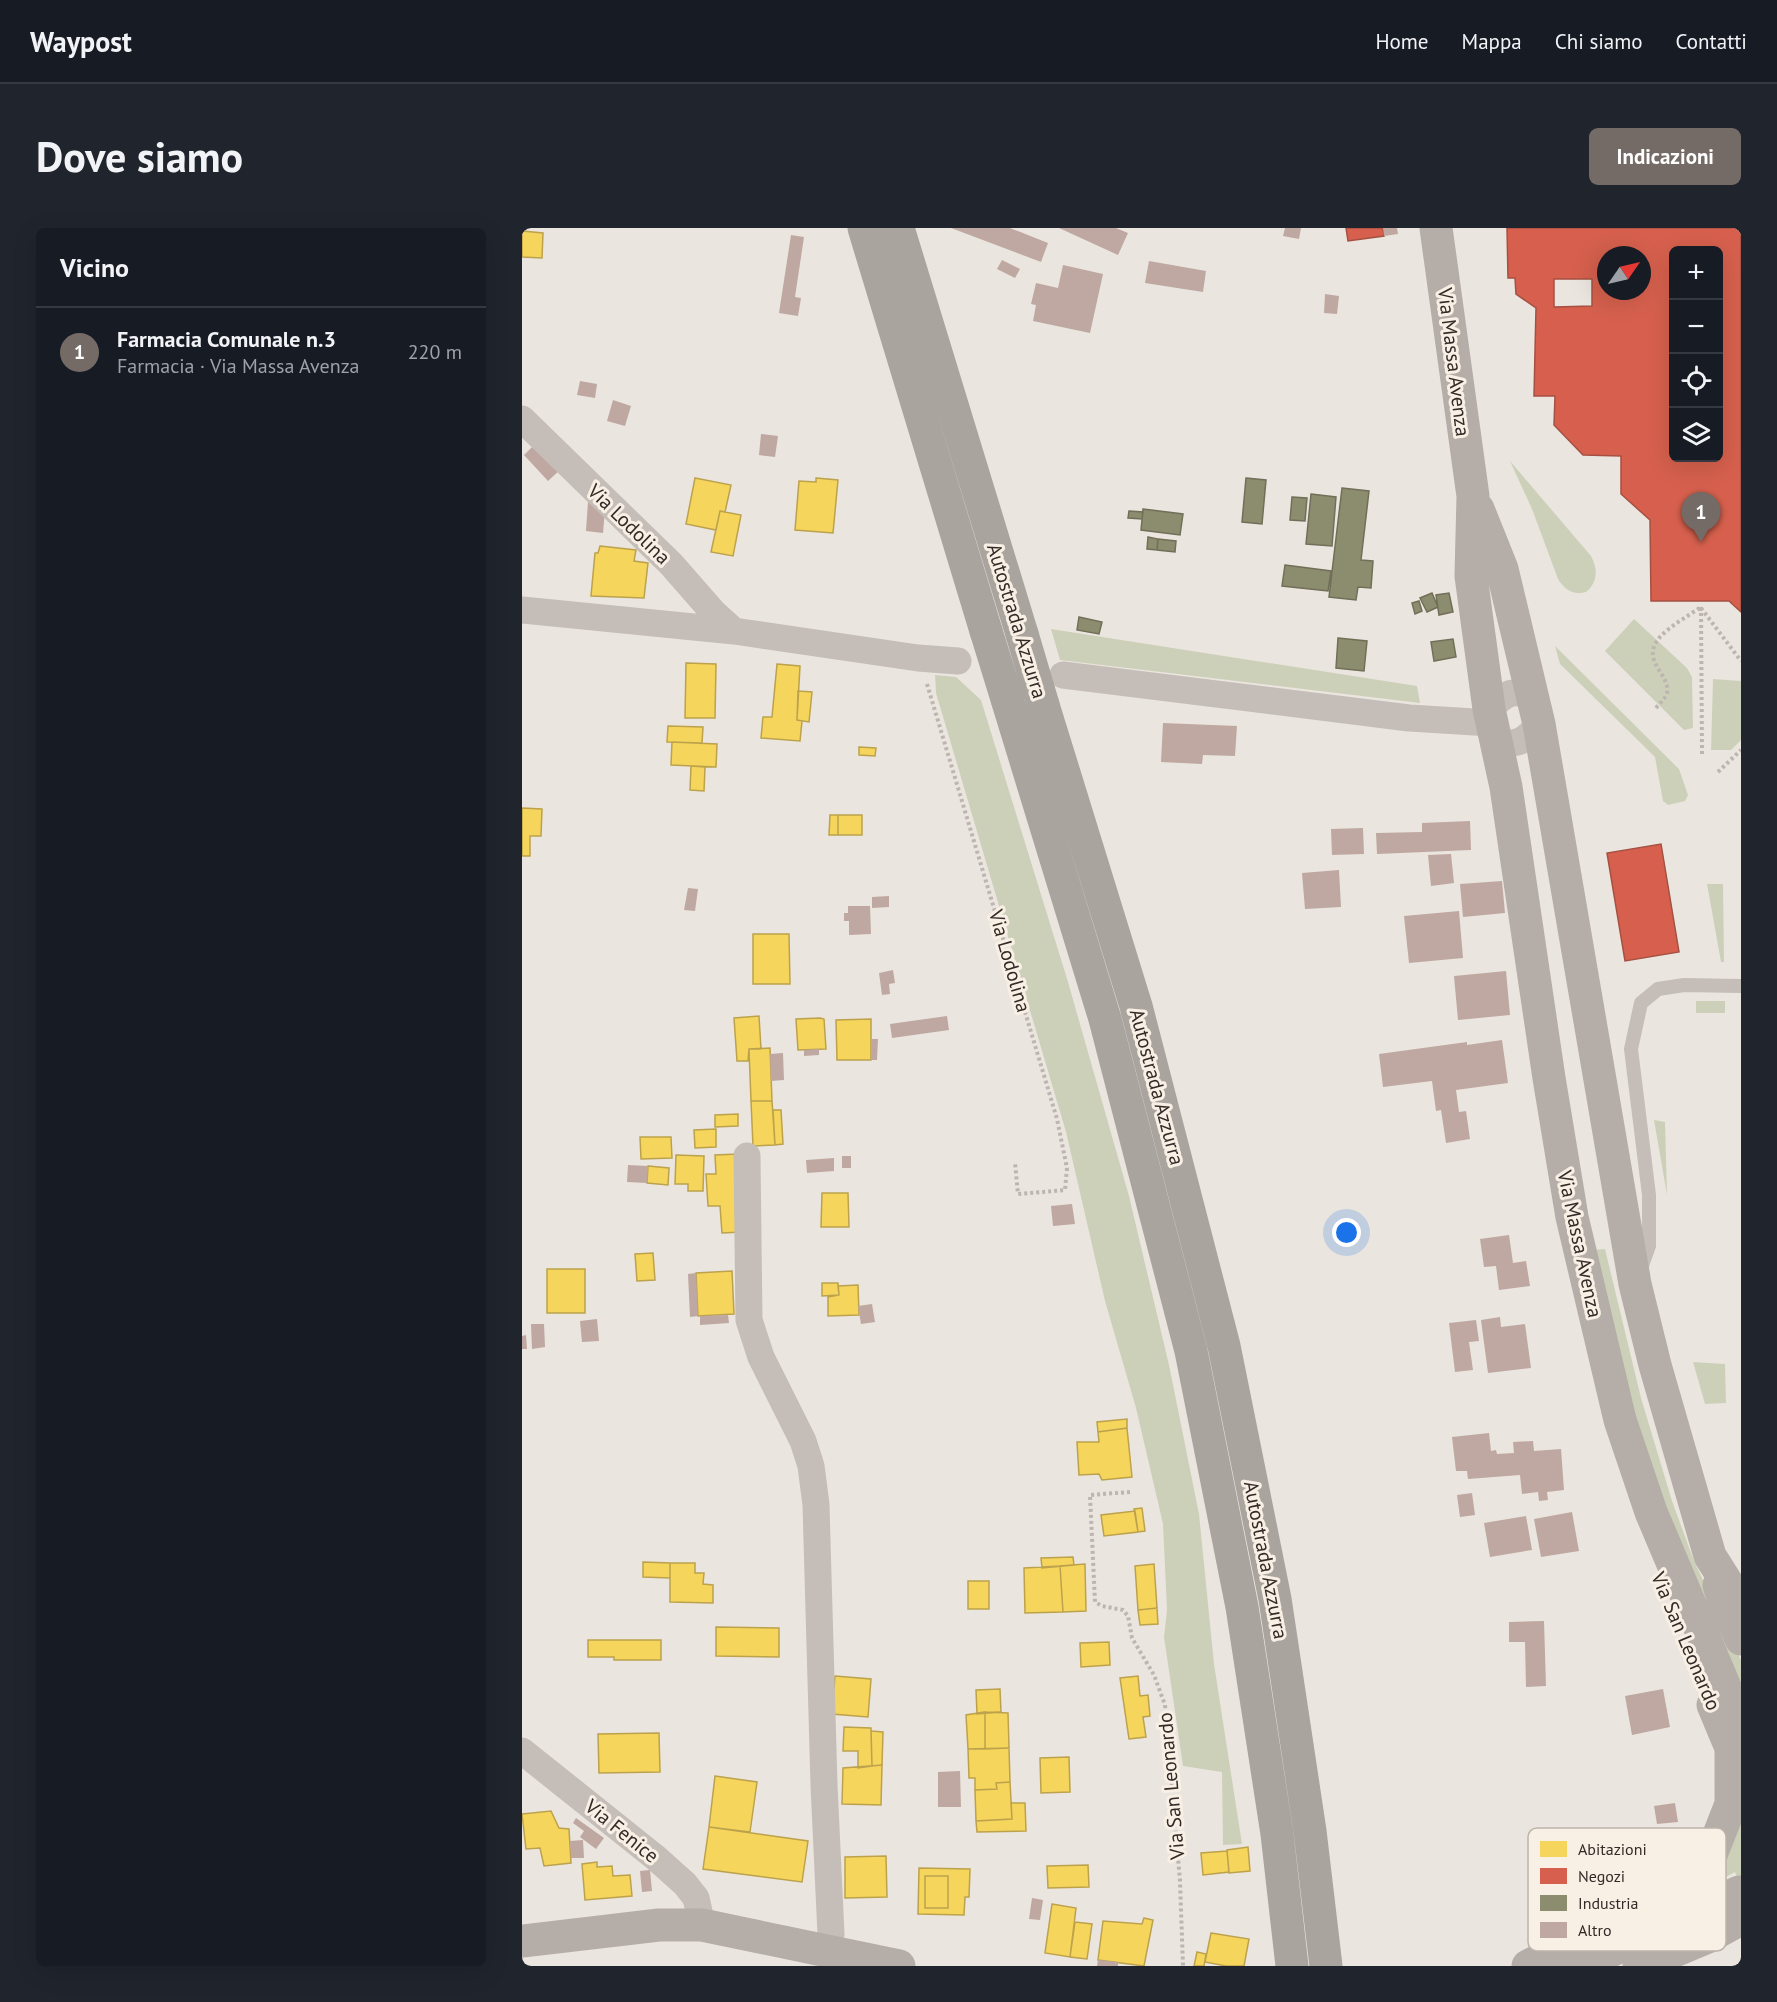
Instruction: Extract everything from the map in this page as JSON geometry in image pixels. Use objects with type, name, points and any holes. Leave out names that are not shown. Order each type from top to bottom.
[{"type":"highway","name":"Autostrada Azzurra","points":[[864,228],[1111,1042],[1191,1351],[1242,1607],[1277,1834],[1292,1966]]},
{"type":"highway","name":"Autostrada Azzurra","points":[[898,228],[1136,1006],[1224,1346],[1275,1599],[1310,1831],[1326,1966]]},
{"type":"main road","name":"Via Massa Avenza","points":[[1436,228],[1473,496],[1471,576],[1492,724],[1506,788],[1547,1067],[1572,1217],[1623,1430],[1651,1512],[1741,1725]]},
{"type":"main road","name":"Via Massa Avenza","points":[[1473,496],[1502,569],[1536,711],[1635,1284],[1655,1365],[1710,1557],[1741,1605]]},
{"type":"main road","name":"Via San Leonardo","points":[[1572,1217],[1573,1294],[1600,1417],[1634,1518],[1731,1748],[1731,1804],[1722,1828]]},
{"type":"main road","points":[[1710,1557],[1724,1601],[1741,1639]]},
{"type":"main road","points":[[1726,1919],[1740,1905]]},
{"type":"main road","points":[[522,1941],[659,1925],[702,1925],[823,1956],[899,1966]]},
{"type":"main road","name":"Via San Leonardo","points":[[1528,1966],[1558,1951]]},
{"type":"main road","points":[[1578,1966],[1618,1951]]},
{"type":"main road","points":[[1639,1966],[1674,1951]]},
{"type":"street","name":"Via Lodolina","points":[[522,419],[671,564],[713,612],[734,631]]},
{"type":"street","points":[[522,610],[734,631],[918,658],[958,661]]},
{"type":"street","points":[[1063,675],[1409,718],[1492,724],[1509,744],[1520,742],[1529,736],[1536,711],[1521,693],[1511,692],[1492,724]]},
{"type":"street","points":[[747,1156],[749,1320],[760,1357],[803,1441],[811,1466],[816,1505],[831,1934],[823,1956]]},
{"type":"street","name":"Via Fenice","points":[[522,1751],[656,1858],[685,1884],[696,1899],[702,1925]]},
{"type":"lane","points":[[1635,1284],[1650,1246],[1650,1195],[1631,1049],[1641,1003],[1658,989],[1684,985],[1741,986]]},
{"type":"path","points":[[1701,607],[1741,660]]},
{"type":"path","points":[[1656,708],[1667,692],[1667,686],[1653,661],[1653,652],[1659,638],[1701,607]]},
{"type":"path","points":[[1701,607],[1701,754]]},
{"type":"path","name":"Via Lodolina","points":[[918,658],[1057,1119],[1067,1168],[1065,1190],[1017,1194],[1015,1163]]},
{"type":"path","points":[[1718,772],[1741,750]]},
{"type":"path","name":"Via San Leonardo","points":[[1130,1492],[1090,1495],[1095,1602],[1102,1606],[1123,1610],[1128,1617],[1132,1638],[1154,1675],[1165,1705],[1180,1881],[1183,1966]]},
{"type":"green space","points":[[1510,461],[1591,556],[1596,575],[1593,584],[1586,592],[1569,591],[1558,579],[1532,509]]},
{"type":"green space","points":[[1634,619],[1687,668],[1692,677],[1693,728],[1684,730],[1605,651]]},
{"type":"green space","points":[[1051,629],[1417,686],[1420,703],[1060,660]]},
{"type":"green space","points":[[1555,646],[1679,769],[1688,795],[1685,801],[1668,805],[1663,801],[1655,757],[1560,664]]},
{"type":"green space","points":[[935,675],[956,677],[981,700],[1068,982],[1129,1196],[1169,1365],[1199,1514],[1214,1664],[1242,1844],[1223,1845],[1222,1772],[1183,1766],[1164,1637],[1167,1610],[1163,1524],[1136,1408],[1105,1301],[1066,1132],[936,693]]},
{"type":"green space","points":[[1713,679],[1741,681],[1741,740],[1731,750],[1711,750]]},
{"type":"green space","points":[[1707,884],[1723,884],[1724,962],[1721,962]]},
{"type":"green space","points":[[1696,1001],[1725,1001],[1725,1013],[1696,1013]]},
{"type":"green space","points":[[1654,1120],[1665,1122],[1667,1195]]},
{"type":"green space","points":[[1605,1249],[1641,1398],[1672,1501],[1694,1561],[1741,1660],[1741,1704],[1658,1513],[1592,1250]]},
{"type":"green space","points":[[1693,1362],[1725,1364],[1726,1403],[1705,1404]]},
{"type":"green space","points":[[1741,1810],[1741,1889],[1735,1872],[1726,1877],[1726,1832]]},
{"type":"building: Abitazioni","points":[[522,231],[543,233],[542,258],[522,257]]},
{"type":"building: Abitazioni","points":[[695,478],[731,485],[725,512],[720,511],[716,530],[686,524]]},
{"type":"building: Abitazioni","points":[[816,478],[838,480],[833,533],[795,530],[799,481],[816,482]]},
{"type":"building: Abitazioni","points":[[720,511],[741,515],[733,556],[711,552]]},
{"type":"building: Abitazioni","points":[[600,546],[636,550],[634,561],[648,563],[644,598],[591,596],[595,553],[598,553]]},
{"type":"building: Abitazioni","points":[[686,663],[716,664],[715,718],[685,718]]},
{"type":"building: Abitazioni","points":[[777,664],[800,666],[797,720],[802,721],[800,741],[761,738],[763,717],[772,717]]},
{"type":"building: Abitazioni","points":[[798,691],[812,692],[809,722],[797,720]]},
{"type":"building: Abitazioni","points":[[668,726],[703,727],[702,743],[667,742]]},
{"type":"building: Abitazioni","points":[[672,742],[717,744],[716,767],[671,765]]},
{"type":"building: Abitazioni","points":[[859,747],[876,748],[875,756],[859,755]]},
{"type":"building: Abitazioni","points":[[691,766],[705,767],[704,791],[690,790]]},
{"type":"building: Abitazioni","points":[[522,808],[542,809],[541,836],[530,836],[530,856],[522,856]]},
{"type":"building: Abitazioni","points":[[830,815],[838,815],[838,835],[829,835]]},
{"type":"building: Abitazioni","points":[[838,815],[862,815],[862,835],[838,835]]},
{"type":"building: Abitazioni","points":[[753,934],[789,934],[790,984],[753,984]]},
{"type":"building: Abitazioni","points":[[759,1016],[761,1049],[749,1049],[748,1061],[737,1061],[734,1018]]},
{"type":"building: Abitazioni","points":[[796,1019],[824,1019],[826,1049],[798,1050]]},
{"type":"building: Abitazioni","points":[[871,1019],[871,1060],[837,1060],[836,1020]]},
{"type":"building: Abitazioni","points":[[770,1048],[772,1101],[751,1101],[749,1049]]},
{"type":"building: Abitazioni","points":[[751,1101],[772,1101],[775,1145],[753,1146]]},
{"type":"building: Abitazioni","points":[[773,1110],[781,1110],[783,1144],[775,1145]]},
{"type":"building: Abitazioni","points":[[738,1114],[738,1126],[715,1127],[715,1115]]},
{"type":"building: Abitazioni","points":[[716,1129],[716,1147],[695,1148],[694,1130]]},
{"type":"building: Abitazioni","points":[[640,1137],[671,1137],[672,1158],[641,1159]]},
{"type":"building: Abitazioni","points":[[738,1154],[742,1232],[722,1233],[720,1206],[708,1206],[706,1174],[716,1174],[715,1155]]},
{"type":"building: Abitazioni","points":[[676,1155],[704,1156],[703,1191],[688,1191],[688,1184],[675,1184]]},
{"type":"building: Abitazioni","points":[[648,1166],[669,1168],[668,1185],[647,1183]]},
{"type":"building: Abitazioni","points":[[822,1193],[848,1193],[849,1227],[821,1227]]},
{"type":"building: Abitazioni","points":[[653,1253],[655,1280],[637,1281],[635,1254]]},
{"type":"building: Abitazioni","points":[[547,1269],[585,1269],[585,1313],[547,1313]]},
{"type":"building: Abitazioni","points":[[732,1271],[734,1314],[698,1316],[696,1273]]},
{"type":"building: Abitazioni","points":[[822,1283],[838,1283],[839,1295],[822,1296]]},
{"type":"building: Abitazioni","points":[[858,1285],[859,1315],[828,1316],[828,1297],[839,1295],[838,1286]]},
{"type":"building: Abitazioni","points":[[1127,1419],[1127,1428],[1098,1432],[1097,1422]]},
{"type":"building: Abitazioni","points":[[1127,1428],[1132,1477],[1102,1480],[1099,1474],[1079,1475],[1077,1442],[1099,1442],[1098,1432]]},
{"type":"building: Abitazioni","points":[[1142,1508],[1145,1531],[1138,1532],[1134,1509]]},
{"type":"building: Abitazioni","points":[[1135,1511],[1138,1532],[1104,1536],[1101,1515]]},
{"type":"building: Abitazioni","points":[[1073,1557],[1074,1565],[1042,1568],[1041,1558]]},
{"type":"building: Abitazioni","points":[[643,1562],[670,1563],[670,1578],[643,1577]]},
{"type":"building: Abitazioni","points":[[670,1563],[695,1563],[695,1573],[704,1573],[703,1584],[713,1585],[713,1603],[670,1602]]},
{"type":"building: Abitazioni","points":[[1085,1564],[1086,1611],[1063,1612],[1060,1566]]},
{"type":"building: Abitazioni","points":[[1154,1564],[1157,1608],[1138,1610],[1135,1566]]},
{"type":"building: Abitazioni","points":[[1060,1566],[1063,1612],[1025,1613],[1024,1568]]},
{"type":"building: Abitazioni","points":[[968,1581],[989,1581],[989,1609],[968,1609]]},
{"type":"building: Abitazioni","points":[[1157,1608],[1158,1624],[1140,1625],[1138,1610]]},
{"type":"building: Abitazioni","points":[[716,1627],[779,1628],[779,1657],[716,1656]]},
{"type":"building: Abitazioni","points":[[588,1640],[661,1640],[661,1660],[614,1660],[614,1657],[588,1657]]},
{"type":"building: Abitazioni","points":[[1109,1642],[1110,1665],[1081,1667],[1080,1643]]},
{"type":"building: Abitazioni","points":[[835,1676],[871,1679],[868,1717],[832,1714]]},
{"type":"building: Abitazioni","points":[[1138,1676],[1140,1696],[1148,1695],[1150,1716],[1143,1717],[1146,1737],[1129,1739],[1120,1678]]},
{"type":"building: Abitazioni","points":[[1000,1689],[1001,1712],[977,1714],[976,1690]]},
{"type":"building: Abitazioni","points":[[985,1712],[1008,1713],[1009,1748],[985,1749]]},
{"type":"building: Abitazioni","points":[[985,1712],[985,1749],[968,1749],[966,1715]]},
{"type":"building: Abitazioni","points":[[844,1727],[871,1728],[872,1766],[858,1768],[858,1751],[843,1751]]},
{"type":"building: Abitazioni","points":[[871,1731],[883,1732],[882,1765],[872,1766]]},
{"type":"building: Abitazioni","points":[[659,1733],[660,1772],[599,1773],[598,1734]]},
{"type":"building: Abitazioni","points":[[1009,1748],[1010,1782],[996,1783],[997,1789],[975,1790],[975,1778],[969,1778],[968,1749]]},
{"type":"building: Abitazioni","points":[[1069,1757],[1070,1792],[1041,1793],[1040,1758]]},
{"type":"building: Abitazioni","points":[[882,1765],[881,1805],[842,1804],[843,1768]]},
{"type":"building: Abitazioni","points":[[715,1776],[757,1782],[750,1832],[709,1827]]},
{"type":"building: Abitazioni","points":[[1010,1782],[1012,1819],[976,1821],[975,1790],[997,1789],[996,1783]]},
{"type":"building: Abitazioni","points":[[1011,1803],[1025,1803],[1026,1831],[977,1832],[976,1821],[1012,1819]]},
{"type":"building: Abitazioni","points":[[551,1811],[559,1828],[569,1829],[571,1863],[544,1866],[540,1848],[526,1849],[522,1814]]},
{"type":"building: Abitazioni","points":[[709,1827],[808,1841],[802,1882],[703,1869]]},
{"type":"building: Abitazioni","points":[[1248,1847],[1250,1871],[1229,1873],[1227,1850]]},
{"type":"building: Abitazioni","points":[[1227,1851],[1229,1872],[1203,1875],[1201,1853]]},
{"type":"building: Abitazioni","points":[[886,1856],[887,1897],[845,1898],[845,1857]]},
{"type":"building: Abitazioni","points":[[597,1862],[597,1867],[612,1866],[613,1876],[630,1875],[632,1896],[585,1900],[582,1864]]},
{"type":"building: Abitazioni","points":[[1088,1865],[1089,1887],[1048,1888],[1047,1866]]},
{"type":"building: Abitazioni","points":[[919,1868],[970,1869],[969,1897],[965,1897],[964,1915],[918,1914]],"holes":[[[925,1876],[948,1876],[948,1908],[925,1908]]]},
{"type":"building: Abitazioni","points":[[925,1876],[948,1876],[948,1908],[925,1908]]},
{"type":"building: Abitazioni","points":[[1052,1904],[1076,1908],[1070,1957],[1045,1953]]},
{"type":"building: Abitazioni","points":[[1144,1918],[1153,1920],[1144,1966],[1098,1960],[1103,1921],[1142,1924]]},
{"type":"building: Abitazioni","points":[[1075,1922],[1092,1924],[1087,1959],[1070,1957]]},
{"type":"building: Abitazioni","points":[[1211,1933],[1249,1939],[1244,1966],[1226,1966],[1205,1962]]},
{"type":"building: Abitazioni","points":[[1197,1952],[1206,1954],[1204,1966],[1194,1966]]},
{"type":"building: Negozi","points":[[1346,228],[1383,228],[1384,236],[1348,241]]},
{"type":"building: Negozi","points":[[1507,228],[1741,228],[1741,612],[1729,601],[1651,601],[1650,520],[1621,494],[1621,456],[1583,455],[1554,425],[1555,396],[1534,396],[1536,308],[1516,294],[1515,278],[1508,278]],"holes":[[[1554,279],[1592,279],[1592,306],[1554,307]]]},
{"type":"building: Negozi","points":[[1661,844],[1679,952],[1625,961],[1607,853]]},
{"type":"building: Industria","points":[[1246,478],[1266,480],[1262,524],[1242,522]]},
{"type":"building: Industria","points":[[1342,488],[1369,491],[1361,560],[1373,561],[1371,588],[1358,587],[1356,600],[1329,597]]},
{"type":"building: Industria","points":[[1311,494],[1336,497],[1332,546],[1306,544]]},
{"type":"building: Industria","points":[[1292,497],[1307,498],[1305,521],[1290,520]]},
{"type":"building: Industria","points":[[1143,509],[1183,514],[1180,535],[1141,530]]},
{"type":"building: Industria","points":[[1129,511],[1143,512],[1142,519],[1128,518]]},
{"type":"building: Industria","points":[[1148,537],[1158,539],[1157,550],[1147,549]]},
{"type":"building: Industria","points":[[1158,539],[1176,541],[1175,552],[1157,550]]},
{"type":"building: Industria","points":[[1285,565],[1331,571],[1328,591],[1282,586]]},
{"type":"building: Industria","points":[[1432,593],[1438,607],[1427,612],[1420,598]]},
{"type":"building: Industria","points":[[1449,593],[1453,612],[1439,615],[1436,595]]},
{"type":"building: Industria","points":[[1419,601],[1422,611],[1415,614],[1412,603]]},
{"type":"building: Industria","points":[[1079,617],[1102,622],[1099,634],[1077,630]]},
{"type":"building: Industria","points":[[1338,638],[1367,641],[1364,671],[1336,668]]},
{"type":"building: Industria","points":[[1453,639],[1456,657],[1434,661],[1431,642]]},
{"type":"building: Altro","points":[[951,228],[1010,228],[1048,243],[1041,262]]},
{"type":"building: Altro","points":[[1059,228],[1116,228],[1128,233],[1118,255]]},
{"type":"building: Altro","points":[[1285,228],[1301,228],[1299,239],[1283,236]]},
{"type":"building: Altro","points":[[1383,228],[1397,228],[1398,234],[1384,236]]},
{"type":"building: Altro","points":[[791,235],[804,237],[795,297],[801,298],[798,316],[779,313]]},
{"type":"building: Altro","points":[[1002,260],[1020,269],[1015,278],[997,269]]},
{"type":"building: Altro","points":[[1149,261],[1206,271],[1203,292],[1145,283]]},
{"type":"building: Altro","points":[[1063,265],[1103,274],[1090,333],[1033,321],[1036,305],[1031,304],[1036,283],[1058,288]]},
{"type":"building: Altro","points":[[1325,294],[1339,296],[1337,314],[1324,313]]},
{"type":"building: Altro","points":[[580,381],[597,384],[595,398],[577,395]]},
{"type":"building: Altro","points":[[613,400],[631,406],[625,426],[607,421]]},
{"type":"building: Altro","points":[[761,434],[778,436],[775,457],[759,455]]},
{"type":"building: Altro","points":[[535,444],[560,470],[548,481],[524,455]]},
{"type":"building: Altro","points":[[588,502],[605,510],[603,533],[586,531]]},
{"type":"building: Altro","points":[[1163,723],[1237,726],[1235,756],[1203,755],[1202,764],[1161,762]]},
{"type":"building: Altro","points":[[1470,821],[1471,850],[1377,854],[1376,833],[1422,832],[1422,823]]},
{"type":"building: Altro","points":[[1363,828],[1364,854],[1332,855],[1331,829]]},
{"type":"building: Altro","points":[[1451,854],[1454,883],[1431,886],[1428,855]]},
{"type":"building: Altro","points":[[1339,870],[1341,907],[1305,909],[1302,873]]},
{"type":"building: Altro","points":[[1502,881],[1505,913],[1463,917],[1460,884]]},
{"type":"building: Altro","points":[[688,888],[698,889],[695,911],[684,910]]},
{"type":"building: Altro","points":[[889,896],[889,907],[872,908],[872,897]]},
{"type":"building: Altro","points":[[848,906],[870,906],[871,934],[849,935],[849,921],[844,921],[844,913],[848,913]]},
{"type":"building: Altro","points":[[1459,911],[1463,958],[1409,963],[1404,916]]},
{"type":"building: Altro","points":[[893,970],[895,983],[889,984],[890,994],[882,995],[879,973]]},
{"type":"building: Altro","points":[[1506,971],[1510,1015],[1458,1020],[1454,976]]},
{"type":"building: Altro","points":[[947,1016],[949,1030],[892,1038],[890,1024]]},
{"type":"building: Altro","points":[[871,1039],[878,1039],[877,1060],[871,1060]]},
{"type":"building: Altro","points":[[1502,1040],[1508,1083],[1456,1090],[1459,1112],[1466,1111],[1470,1139],[1446,1143],[1441,1110],[1436,1111],[1432,1081],[1383,1087],[1379,1054],[1467,1042],[1467,1045]]},
{"type":"building: Altro","points":[[819,1049],[819,1055],[804,1056],[804,1050]]},
{"type":"building: Altro","points":[[783,1053],[784,1080],[771,1081],[770,1054]]},
{"type":"building: Altro","points":[[842,1156],[851,1156],[851,1168],[842,1168]]},
{"type":"building: Altro","points":[[834,1158],[834,1171],[807,1173],[806,1160]]},
{"type":"building: Altro","points":[[628,1165],[648,1166],[647,1183],[627,1182]]},
{"type":"building: Altro","points":[[1072,1204],[1075,1224],[1053,1226],[1051,1206]]},
{"type":"building: Altro","points":[[1509,1235],[1513,1263],[1526,1261],[1530,1286],[1499,1290],[1496,1266],[1484,1267],[1480,1239]]},
{"type":"building: Altro","points":[[696,1273],[698,1316],[690,1317],[688,1274]]},
{"type":"building: Altro","points":[[872,1304],[875,1322],[861,1324],[858,1306]]},
{"type":"building: Altro","points":[[728,1315],[729,1323],[700,1325],[700,1316]]},
{"type":"building: Altro","points":[[1500,1317],[1501,1327],[1525,1324],[1531,1368],[1488,1373],[1481,1320]]},
{"type":"building: Altro","points":[[597,1319],[599,1341],[582,1342],[580,1321]]},
{"type":"building: Altro","points":[[1476,1320],[1479,1341],[1469,1342],[1473,1370],[1455,1372],[1449,1323]]},
{"type":"building: Altro","points":[[531,1324],[544,1324],[545,1347],[532,1349]]},
{"type":"building: Altro","points":[[526,1335],[527,1349],[522,1349],[522,1336]]},
{"type":"building: Altro","points":[[1489,1433],[1491,1451],[1496,1450],[1497,1454],[1514,1453],[1513,1442],[1533,1441],[1534,1451],[1561,1449],[1564,1490],[1547,1492],[1548,1500],[1539,1501],[1538,1492],[1522,1494],[1520,1475],[1468,1479],[1467,1471],[1456,1471],[1452,1437]]},
{"type":"building: Altro","points":[[1472,1493],[1475,1515],[1460,1517],[1457,1495]]},
{"type":"building: Altro","points":[[1572,1512],[1579,1551],[1541,1557],[1534,1519]]},
{"type":"building: Altro","points":[[1526,1516],[1532,1550],[1490,1557],[1484,1523]]},
{"type":"building: Altro","points":[[1544,1621],[1546,1686],[1526,1687],[1525,1642],[1509,1642],[1509,1622]]},
{"type":"building: Altro","points":[[1663,1689],[1670,1727],[1632,1735],[1625,1696]]},
{"type":"building: Altro","points":[[960,1771],[961,1807],[938,1807],[938,1772]]},
{"type":"building: Altro","points":[[1675,1803],[1678,1822],[1657,1824],[1654,1806]]},
{"type":"building: Altro","points":[[576,1818],[604,1838],[596,1849],[580,1837],[584,1831],[573,1823]]},
{"type":"building: Altro","points":[[583,1840],[584,1858],[571,1858],[570,1841]]},
{"type":"building: Altro","points":[[650,1870],[652,1891],[642,1892],[640,1871]]},
{"type":"building: Altro","points":[[1032,1898],[1043,1900],[1040,1920],[1029,1919]]},
{"type":"building: Altro","points":[[1098,1960],[1118,1962],[1118,1966],[1097,1966]]},
{"type":"place","name":"Farmacia Comunale n.3","points":[[1701,542]]}]
